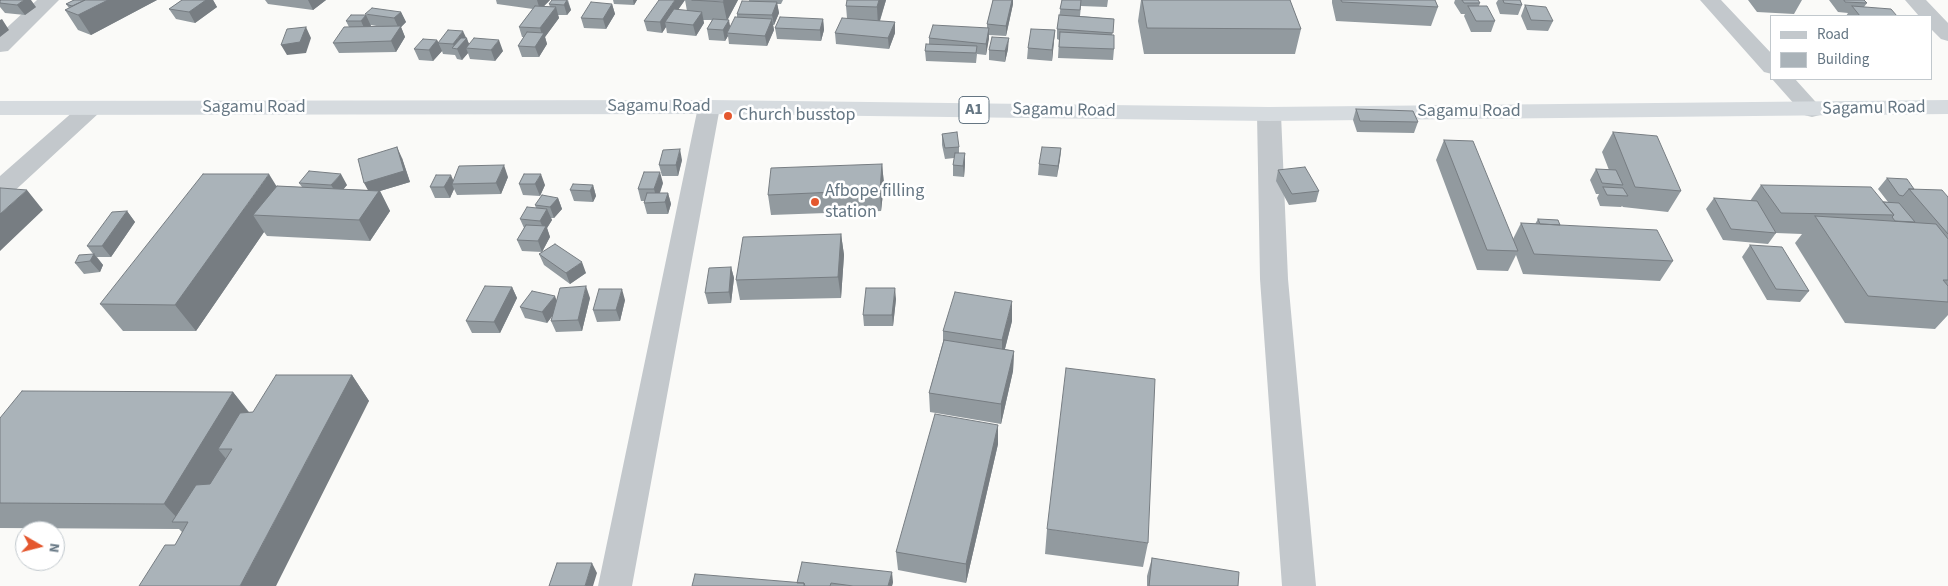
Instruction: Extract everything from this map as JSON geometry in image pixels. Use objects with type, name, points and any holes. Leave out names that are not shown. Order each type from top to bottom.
[{"type":"highway","name":"Sagamu Road","points":[[0,108],[709,107],[1269,114],[1812,110],[1948,107]]},
{"type":"street","points":[[0,46],[49,0]]},
{"type":"street","points":[[1710,0],[1770,65]]},
{"type":"street","points":[[1915,0],[1929,15]]},
{"type":"street","points":[[1933,19],[1948,35]]},
{"type":"street","points":[[1784,80],[1812,110]]},
{"type":"street","points":[[615,586],[709,107]]},
{"type":"street","points":[[0,190],[91,108]]},
{"type":"street","points":[[1269,114],[1274,279],[1299,586]]},
{"type":"building","points":[[1,0],[24,0],[17,5],[0,3]]},
{"type":"building","points":[[74,0],[85,0],[72,6],[66,4]]},
{"type":"building","points":[[85,0],[108,0],[78,15],[65,10]]},
{"type":"building","points":[[182,0],[206,0],[189,12],[169,9]]},
{"type":"building","points":[[552,0],[567,0],[564,5],[549,4]]},
{"type":"building","points":[[659,0],[675,0],[660,22],[644,21]]},
{"type":"building","points":[[692,0],[724,0],[723,2]]},
{"type":"building","points":[[847,0],[879,0],[877,7],[846,6]]},
{"type":"building","points":[[993,0],[1012,0],[1006,26],[987,24]]},
{"type":"building","points":[[1062,0],[1081,0],[1080,10],[1060,9]]},
{"type":"building","points":[[1142,0],[1290,0],[1301,29],[1147,28]]},
{"type":"building","points":[[1341,0],[1435,0],[1438,7],[1342,2]]},
{"type":"building","points":[[1462,0],[1478,0],[1480,3],[1464,3]]},
{"type":"building","points":[[1503,0],[1520,0],[1522,5],[1504,3]]},
{"type":"building","points":[[1844,0],[1864,0],[1867,3],[1845,2]]},
{"type":"building","points":[[742,1],[777,2],[772,15],[737,14]]},
{"type":"building","points":[[591,2],[612,4],[603,19],[581,18]]},
{"type":"building","points":[[1525,5],[1546,7],[1553,21],[1531,20]]},
{"type":"building","points":[[535,6],[556,7],[540,28],[519,27]]},
{"type":"building","points":[[1468,6],[1487,6],[1495,21],[1476,21]]},
{"type":"building","points":[[1852,6],[1891,9],[1896,15],[1859,15]]},
{"type":"building","points":[[372,8],[401,12],[394,18],[365,14]]},
{"type":"building","points":[[674,9],[702,12],[693,25],[665,22]]},
{"type":"building","points":[[351,15],[366,15],[361,21],[346,21]]},
{"type":"building","points":[[1059,15],[1114,19],[1113,33],[1057,29]]},
{"type":"building","points":[[735,17],[772,19],[765,36],[727,33]]},
{"type":"building","points":[[780,17],[823,19],[820,30],[775,28]]},
{"type":"building","points":[[842,18],[895,22],[888,38],[835,33]]},
{"type":"building","points":[[713,19],[729,20],[723,30],[707,29]]},
{"type":"building","points":[[933,25],[989,28],[986,44],[929,38]]},
{"type":"building","points":[[401,26],[391,41],[333,43],[344,27]]},
{"type":"building","points":[[306,27],[300,42],[281,45],[287,29]]},
{"type":"building","points":[[1031,29],[1055,30],[1052,50],[1028,48]]},
{"type":"building","points":[[448,30],[463,31],[453,44],[438,43]]},
{"type":"building","points":[[527,32],[544,33],[535,47],[518,46]]},
{"type":"building","points":[[1060,32],[1114,35],[1114,49],[1059,47]]},
{"type":"building","points":[[992,37],[1009,38],[1005,51],[989,50]]},
{"type":"building","points":[[461,38],[467,38],[457,49],[452,48]]},
{"type":"building","points":[[474,38],[499,40],[491,50],[466,48]]},
{"type":"building","points":[[423,39],[437,40],[429,50],[414,49]]},
{"type":"building","points":[[926,44],[977,46],[976,53],[925,51]]},
{"type":"building","points":[[1356,109],[1413,111],[1418,122],[1360,121]]},
{"type":"building","points":[[957,132],[959,147],[945,148],[942,134]]},
{"type":"building","points":[[1613,132],[1657,136],[1681,191],[1635,187]]},
{"type":"building","points":[[1444,140],[1473,141],[1518,251],[1487,250]]},
{"type":"building","points":[[397,147],[404,171],[364,183],[358,159]]},
{"type":"building","points":[[1042,147],[1061,148],[1058,166],[1039,164]]},
{"type":"building","points":[[680,149],[676,165],[659,165],[663,150]]},
{"type":"building","points":[[955,153],[965,153],[963,166],[953,165]]},
{"type":"building","points":[[882,164],[880,190],[768,195],[771,168]]},
{"type":"building","points":[[504,165],[496,183],[452,184],[459,166]]},
{"type":"building","points":[[1305,167],[1319,191],[1292,194],[1278,170]]},
{"type":"building","points":[[1596,169],[1616,170],[1623,185],[1602,183]]},
{"type":"building","points":[[309,171],[341,174],[331,185],[299,183]]},
{"type":"building","points":[[644,172],[660,172],[654,189],[638,189]]},
{"type":"building","points":[[203,174],[269,174],[175,305],[100,304]]},
{"type":"building","points":[[524,174],[541,174],[535,184],[519,184]]},
{"type":"building","points":[[436,175],[451,175],[444,187],[430,187]]},
{"type":"building","points":[[1887,178],[1907,179],[1914,189],[1909,189],[1903,196],[1899,195]]},
{"type":"building","points":[[573,184],[593,185],[590,191],[570,190]]},
{"type":"building","points":[[1761,185],[1871,187],[1894,215],[1781,213]]},
{"type":"building","points":[[277,186],[379,191],[359,220],[253,215]]},
{"type":"building","points":[[1603,187],[1623,188],[1628,196],[1607,195]]},
{"type":"building","points":[[1,188],[27,190],[0,214]]},
{"type":"building","points":[[1909,189],[1942,190],[1948,197],[1948,234]]},
{"type":"building","points":[[647,193],[668,193],[665,202],[644,203]]},
{"type":"building","points":[[542,195],[558,198],[550,207],[535,205]]},
{"type":"building","points":[[1714,198],[1757,201],[1776,233],[1731,229]]},
{"type":"building","points":[[1883,202],[1899,203],[1915,222],[1895,221],[1892,217],[1894,215]]},
{"type":"building","points":[[527,207],[547,209],[540,221],[520,219]]},
{"type":"building","points":[[127,211],[102,246],[87,246],[112,212]]},
{"type":"building","points":[[1815,216],[1936,224],[1948,239],[1948,280],[1943,280],[1948,286],[1948,302],[1868,296]]},
{"type":"building","points":[[1538,219],[1558,220],[1560,225],[1540,224]]},
{"type":"building","points":[[1521,223],[1657,230],[1673,261],[1534,254]]},
{"type":"building","points":[[526,225],[546,226],[538,241],[517,240]]},
{"type":"building","points":[[841,234],[838,277],[736,280],[743,237]]},
{"type":"building","points":[[555,244],[582,262],[566,273],[539,254]]},
{"type":"building","points":[[1750,245],[1782,247],[1809,291],[1776,289]]},
{"type":"building","points":[[94,254],[90,261],[75,263],[79,255]]},
{"type":"building","points":[[731,267],[729,292],[705,293],[709,268]]},
{"type":"building","points":[[485,286],[512,287],[494,322],[466,321]]},
{"type":"building","points":[[586,286],[578,320],[551,321],[560,288]]},
{"type":"building","points":[[866,288],[895,288],[892,315],[863,315]]},
{"type":"building","points":[[599,289],[622,289],[616,310],[593,310]]},
{"type":"building","points":[[532,291],[555,296],[542,312],[520,307]]},
{"type":"building","points":[[955,292],[1012,301],[1002,340],[943,331]]},
{"type":"building","points":[[944,340],[1014,351],[1001,404],[929,393]]},
{"type":"building","points":[[1066,368],[1155,379],[1148,543],[1047,529]]},
{"type":"building","points":[[276,375],[352,375],[240,586],[139,586],[165,545],[175,545],[188,522],[172,522],[196,485],[210,484],[232,449],[218,449],[240,413],[253,412]]},
{"type":"building","points":[[22,391],[233,392],[164,504],[0,503],[0,418]]},
{"type":"building","points":[[935,414],[998,425],[966,564],[896,552]]},
{"type":"building","points":[[1152,558],[1239,572],[1238,586],[1149,586]]},
{"type":"building","points":[[802,562],[892,572],[888,586],[853,586],[831,583],[830,586],[805,586],[804,583],[797,583]]},
{"type":"building","points":[[557,563],[592,563],[585,586],[549,586]]},
{"type":"building","points":[[695,574],[804,583],[804,586],[692,586]]},
{"type":"place","name":"Church busstop","points":[[728,116]]},
{"type":"place","name":"Afbope filling station","points":[[815,202]]}]
